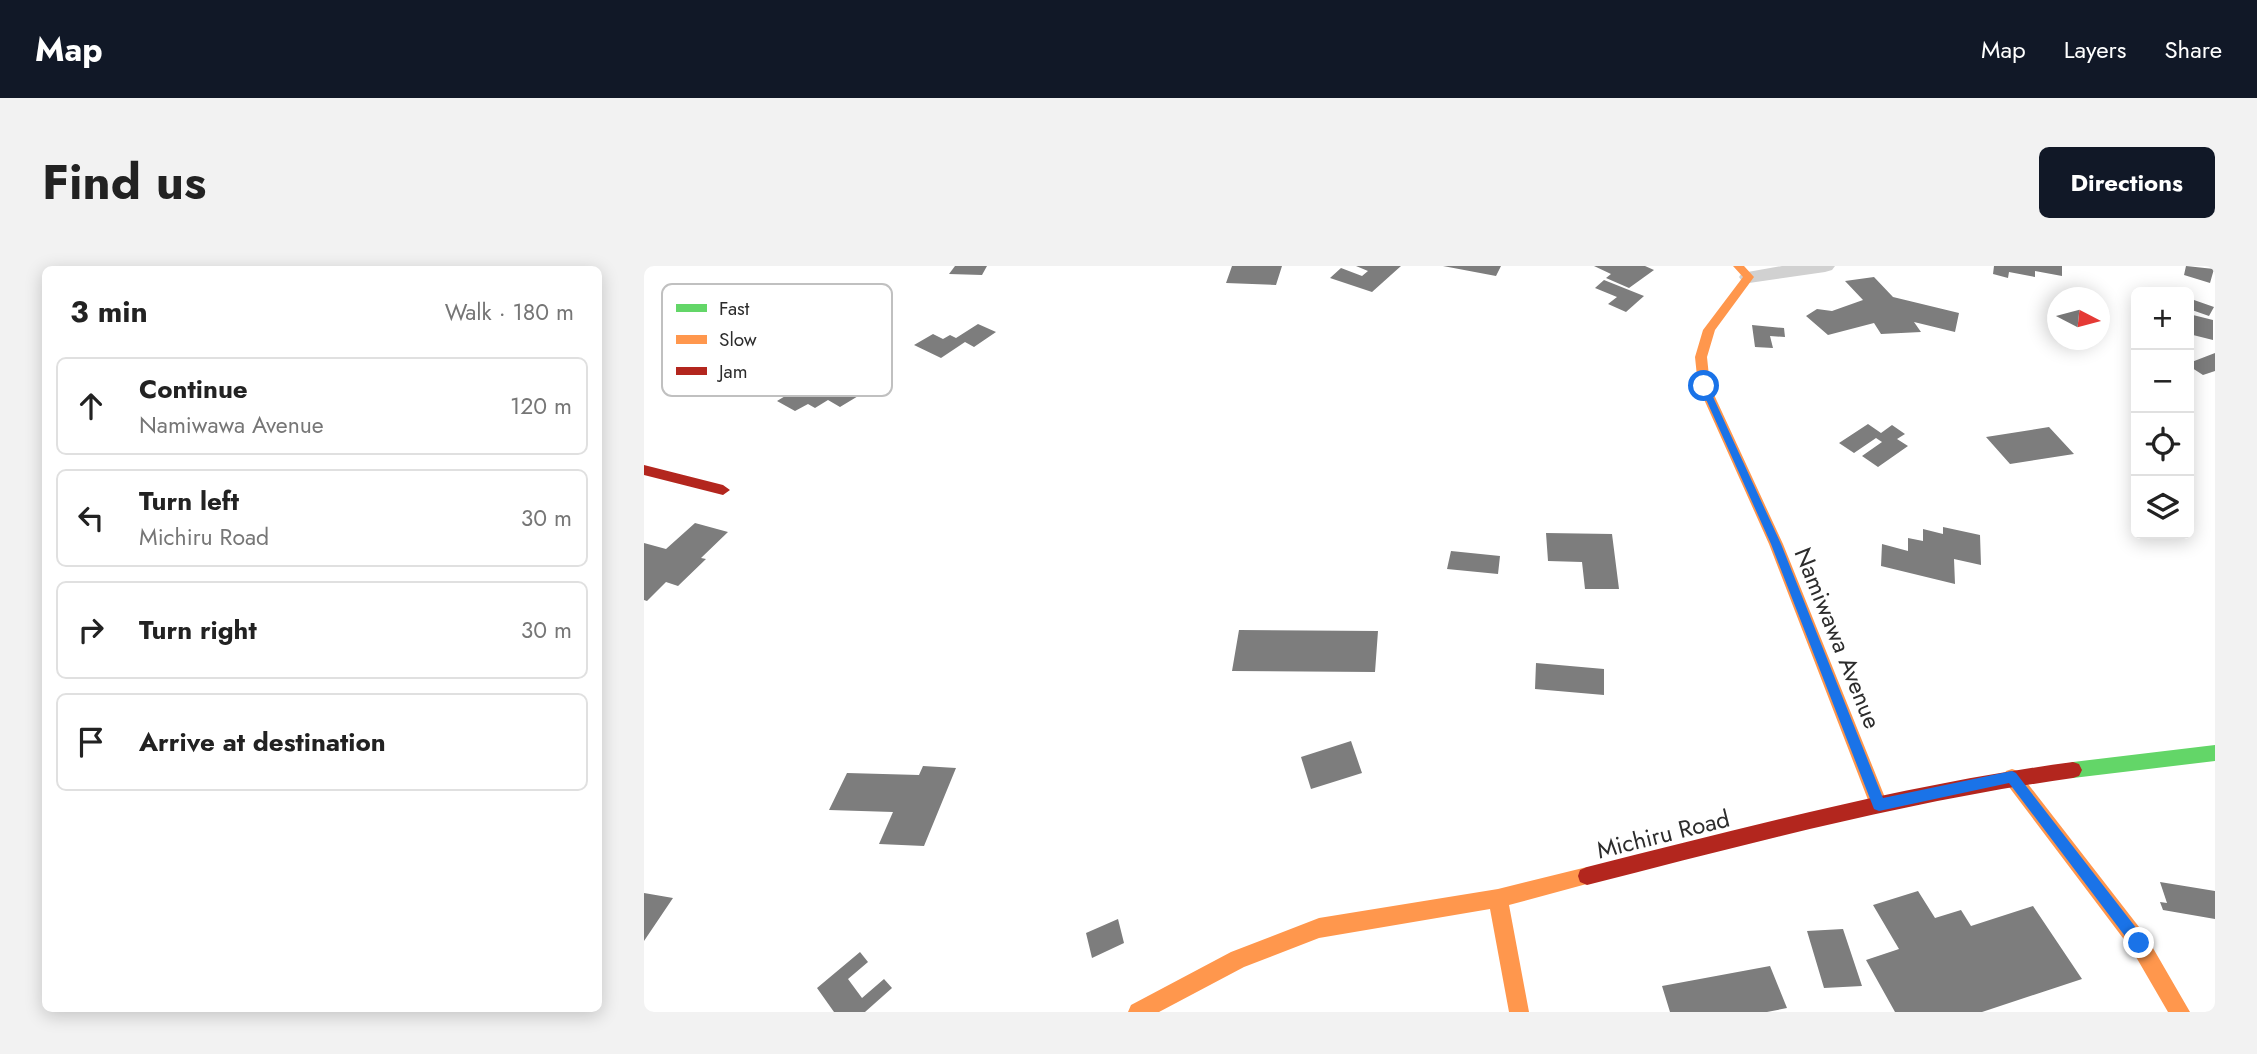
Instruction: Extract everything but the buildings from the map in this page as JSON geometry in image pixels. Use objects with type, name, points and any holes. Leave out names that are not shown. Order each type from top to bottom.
[{"type":"street","points":[[1744,271],[1825,266]]},
{"type":"street","name":"Namiwawa Avenue","points":[[1744,271],[1709,330],[1701,357],[1704,386],[1776,544],[1879,805]]},
{"type":"street","points":[[644,470],[723,490]]},
{"type":"street","name":"Michiru Road","points":[[1138,1012],[1238,959],[1319,928],[1499,898],[1879,805],[2012,777],[2215,753]]},
{"type":"street","points":[[2012,777],[2139,943],[2180,1012]]},
{"type":"street","points":[[1499,898],[1519,1012]]},
{"type":"traffic: fast","points":[[2073,770],[2215,753]]},
{"type":"traffic: slow","points":[[1738,266],[1749,277],[1709,330],[1701,357],[1704,386],[1776,544],[1879,805]]},
{"type":"traffic: slow","points":[[2012,777],[2139,943],[2180,1012]]},
{"type":"traffic: slow","points":[[1138,1012],[1238,959],[1319,928],[1498,898],[1587,876]]},
{"type":"traffic: slow","points":[[1498,898],[1519,1012]]},
{"type":"traffic: jam","points":[[644,470],[723,490]]},
{"type":"traffic: jam","points":[[1587,876],[1889,802],[2012,778],[2073,770]]},
{"type":"route","points":[[1704,386],[1776,544],[1879,805],[2012,777],[2139,943]]}]
